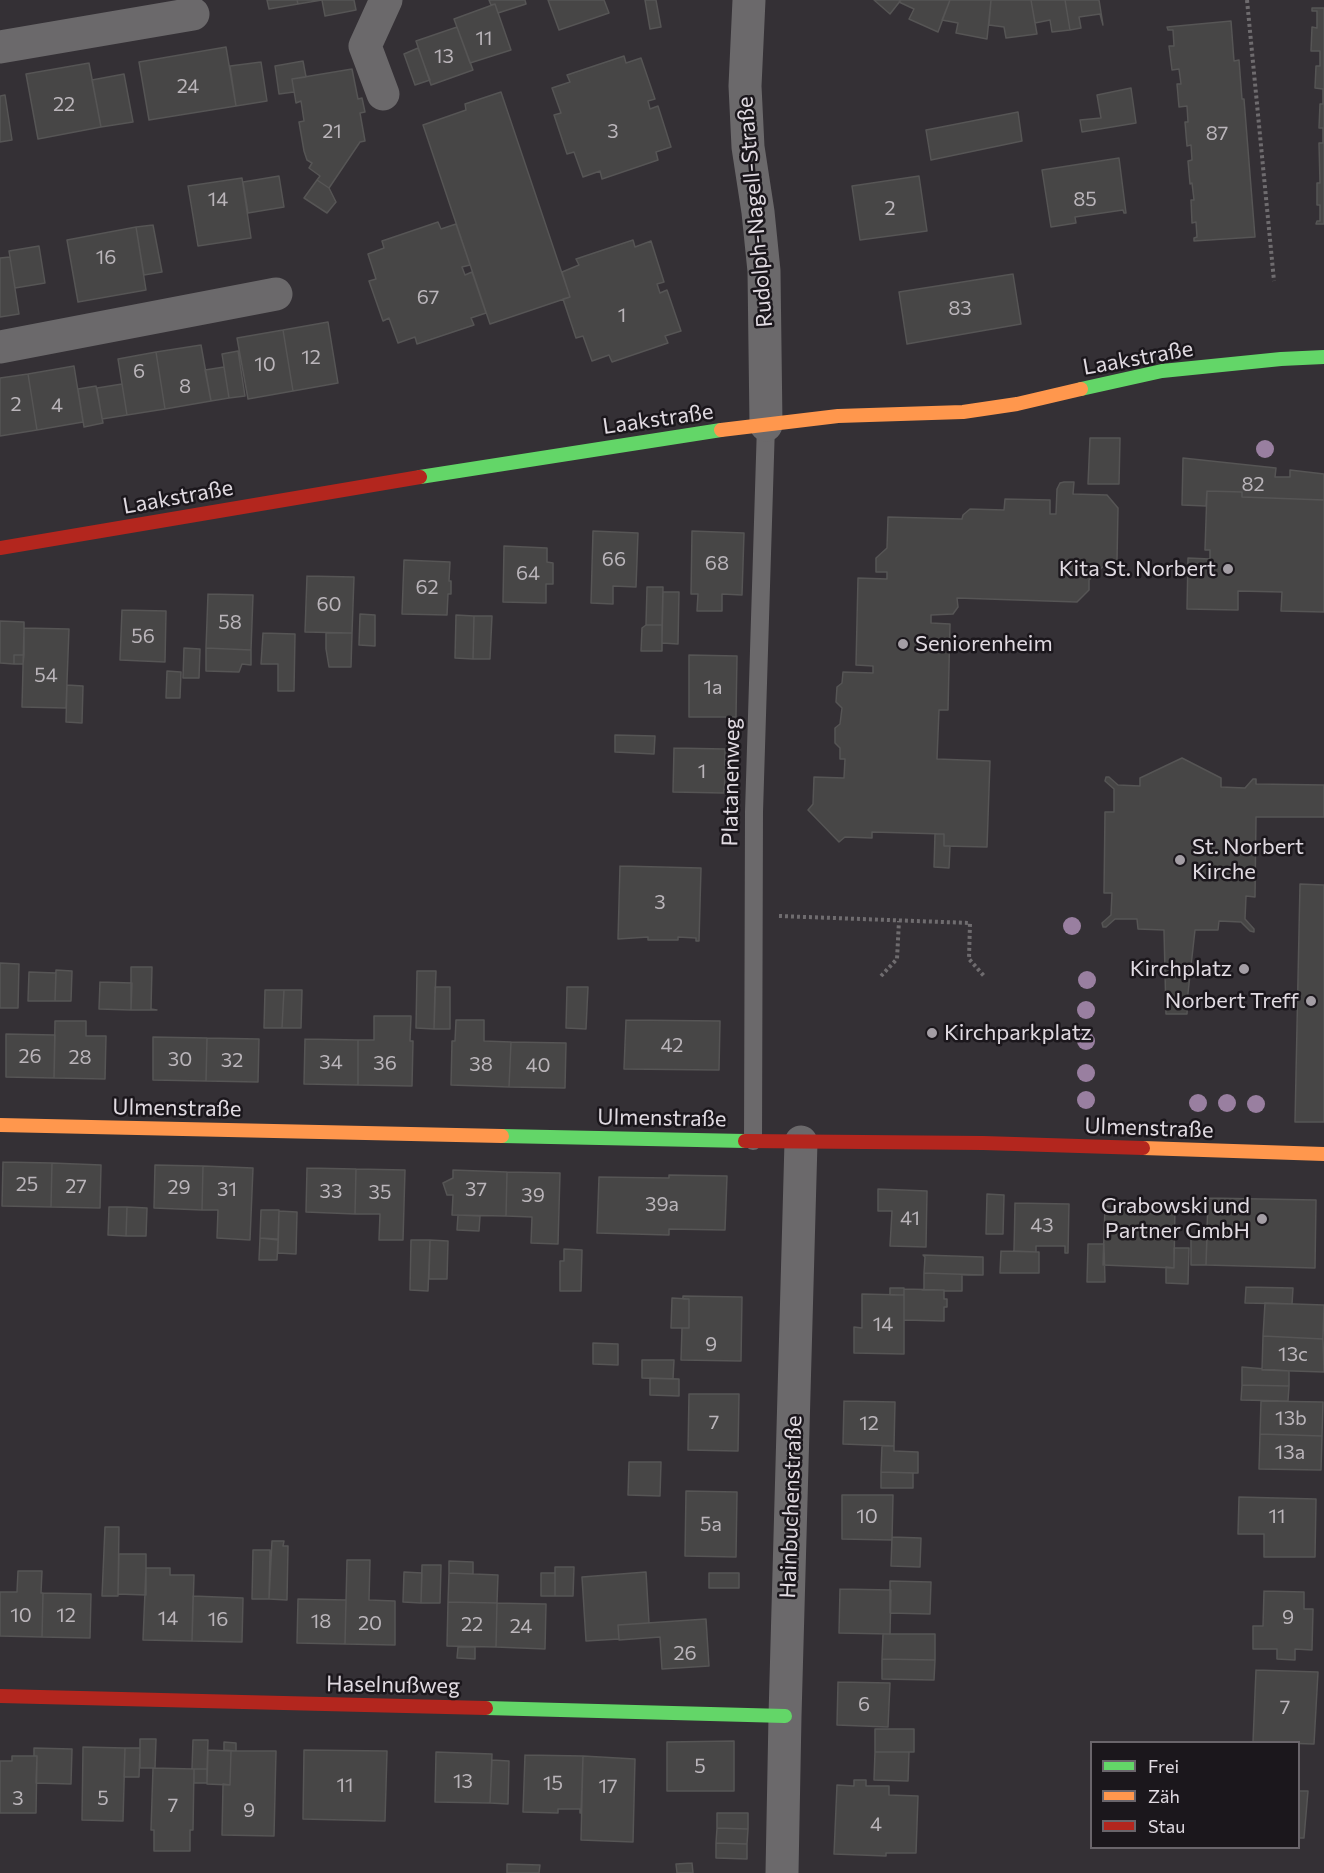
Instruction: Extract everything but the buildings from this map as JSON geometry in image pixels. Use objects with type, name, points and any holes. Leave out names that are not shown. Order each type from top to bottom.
[{"type":"street","points":[[383,94],[365,46],[386,0]]},
{"type":"street","name":"Rudolph-Nagell-Straße","points":[[749,0],[745,86],[748,147],[764,271],[766,425]]},
{"type":"street","points":[[0,47],[193,14]]},
{"type":"street","points":[[0,347],[276,294]]},
{"type":"street","name":"Laakstraße","points":[[0,548],[679,436],[838,416],[963,412],[1017,404],[1162,371],[1324,357]]},
{"type":"street","name":"Ulmenstraße","points":[[0,1125],[801,1142],[983,1143],[1324,1154]]},
{"type":"street","name":"Hainbuchenstraße","points":[[782,1873],[801,1142]]},
{"type":"street","name":"Haselnußweg","points":[[0,1696],[785,1716]]},
{"type":"lane","name":"Platanenweg","points":[[753,1141],[754,812],[766,425]]},
{"type":"path","points":[[1247,0],[1274,281]]},
{"type":"path","points":[[754,915],[970,923],[969,959],[984,976]]},
{"type":"path","points":[[881,976],[897,959],[898,921]]},
{"type":"traffic: fast","points":[[1081,389],[1162,371],[1324,357]]},
{"type":"traffic: fast","points":[[420,477],[721,430]]},
{"type":"traffic: fast","points":[[502,1136],[745,1141]]},
{"type":"traffic: fast","points":[[486,1708],[785,1716]]},
{"type":"traffic: slow","points":[[721,430],[838,416],[963,412],[1017,404],[1081,389]]},
{"type":"traffic: slow","points":[[0,1125],[502,1136]]},
{"type":"traffic: slow","points":[[1143,1148],[1324,1154]]},
{"type":"traffic: jam","points":[[0,548],[420,477]]},
{"type":"traffic: jam","points":[[745,1141],[983,1143],[1143,1148]]},
{"type":"traffic: jam","points":[[0,1696],[486,1708]]},
{"type":"place","name":"Kita St. Norbert","points":[[1228,569]]},
{"type":"place","name":"Seniorenheim","points":[[903,644]]},
{"type":"place","name":"St. Norbert Kirche","points":[[1180,860]]},
{"type":"place","name":"Kirchplatz","points":[[1244,969]]},
{"type":"place","name":"Norbert Treff","points":[[1311,1001]]},
{"type":"place","name":"Kirchparkplatz","points":[[932,1033]]},
{"type":"place","name":"Grabowski und Partner GmbH","points":[[1262,1219]]}]
